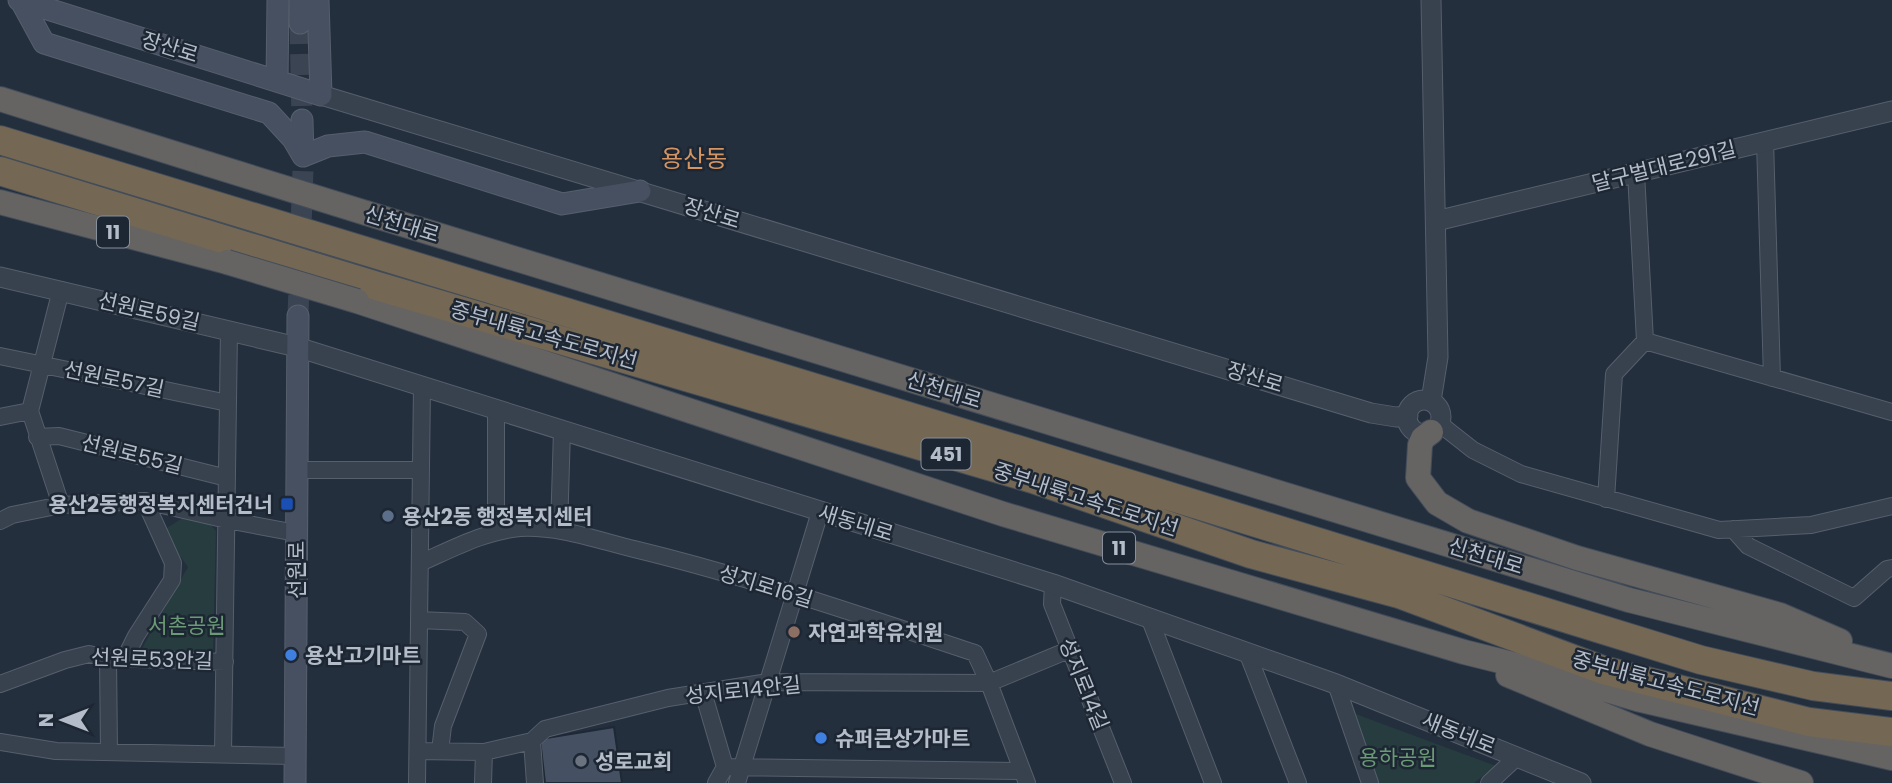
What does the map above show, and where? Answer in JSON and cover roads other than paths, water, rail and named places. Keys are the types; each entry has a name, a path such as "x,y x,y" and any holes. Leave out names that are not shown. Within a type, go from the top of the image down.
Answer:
{"highway":[{"name":"신천대로","path":"0,99 366,214 1629,600 1892,664"},
{"name":"중부내륙고속도로지선","path":"0,140 1701,660 1813,686 1892,696"},
{"name":"중부내륙고속도로지선","path":"0,171 364,282 1033,479 1251,554 1399,594 1603,670 1809,722 1892,732"},
{"name":"11","path":"0,202 227,261 357,301 1003,514 1464,652 1637,699 1892,758"},
{"path":"1436,428 1420,445 1418,478 1437,503 1468,521 1577,558 1780,615 1892,664"},
{"path":"1464,652 1509,676 1650,734 1801,783"}],"main road":[{"path":"20,0 44,43 269,113 293,139 303,163"},
{"name":"장산로","path":"20,0 321,95"},
{"path":"277,81 278,0"},
{"path":"300,0 300,23"},
{"path":"318,0 321,95"},
{"path":"302,120 303,163"},
{"path":"303,163 328,146 365,142 562,204 640,191"},
{"name":"선원로","path":"295,783 298,316"}],"street":[{"path":"1431,0 1438,357 1431,401"},
{"name":"장산로","path":"321,95 1371,413 1408,416"},
{"name":"달구벌대로291길","path":"1436,221 1892,111"},
{"path":"1765,141 1772,378"},
{"path":"1606,499 1614,374 1645,341 1636,173"},
{"name":"선원로59길","path":"0,277 298,346"},
{"path":"61,290 30,411 61,505"},
{"path":"223,754 229,330"},
{"path":"1645,341 1892,412"},
{"name":"새동네로","path":"298,346 1053,584 1336,684 1581,783"},
{"name":"선원로57길","path":"0,356 228,403"},
{"path":"418,783 422,386"},
{"path":"1436,428 1441,413 1435,404 1426,400 1415,402 1408,416 1411,426 1420,433 1436,428 1521,474 1718,530 1811,524 1892,506"},
{"path":"496,410 496,531"},
{"path":"0,417 30,411"},
{"path":"559,530 562,430"},
{"name":"선원로55길","path":"37,437 59,436 227,478"},
{"path":"297,470 421,470"},
{"name":"선원로55길","path":"125,659 136,636 172,580 173,563 145,501"},
{"name":"선원로55길","path":"0,521 12,515 61,505 145,501 296,533"},
{"path":"734,773 768,682 820,512"},
{"name":"성지로16길","path":"420,563 496,531 523,528 559,530 677,559 795,594 975,653 1024,777"},
{"path":"1733,529 1748,546 1854,598 1887,569 1892,568"},
{"name":"성지로14길","path":"1053,584 1052,604 1124,783"},
{"path":"1149,617 1213,783"},
{"path":"419,620 465,622 478,634 443,726 440,751"},
{"name":"성지로14안길","path":"418,751 484,752 532,741 545,729 668,698 768,682 989,683 1070,649"},
{"path":"1247,652 1298,783"},
{"name":"선원로53안길","path":"0,684 89,654 108,658 225,663"},
{"path":"108,658 109,752"},
{"path":"1336,684 1370,783"},
{"path":"703,692 734,773"},
{"path":"532,741 535,783"},
{"path":"0,743 56,751 295,756"},
{"path":"484,752 484,783"},
{"path":"1489,783 1517,757"},
{"path":"716,783 734,773 1024,777"}],"tunnel":[{"path":"300,23 302,120"},
{"path":"298,316 303,169"}],"place":[{"name":"용산2동행정복지센터건너","path":"287,504"},
{"name":"용산2동 행정복지센터","path":"388,516"},
{"name":"자연과학유치원","path":"794,632"},
{"name":"용산고기마트","path":"291,655"},
{"name":"슈퍼큰상가마트","path":"821,738"},
{"name":"성로교회","path":"581,761"}],"district":[{"name":"용산동","path":"694,158"}],"park label":[{"name":"서촌공원","path":"187,625"},
{"name":"용하공원","path":"1398,757"}]}
